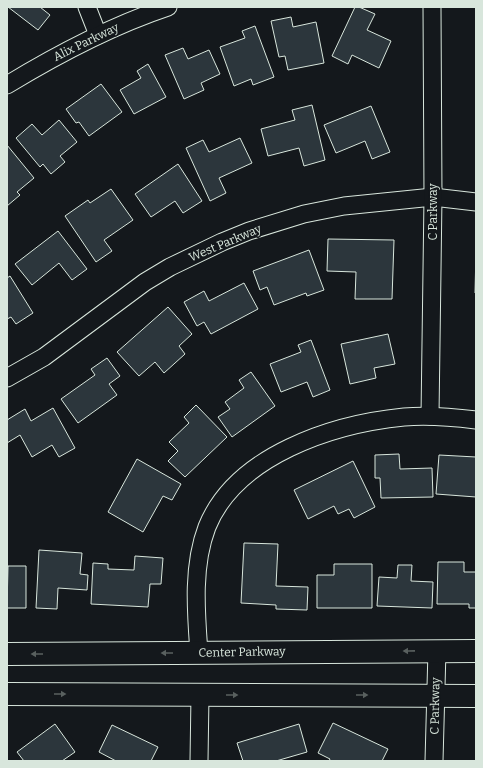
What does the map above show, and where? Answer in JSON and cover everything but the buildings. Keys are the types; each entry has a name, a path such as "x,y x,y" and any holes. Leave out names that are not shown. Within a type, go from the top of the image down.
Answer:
{"street":[{"path":"87,7 98,35"},
{"name":"Alix Parkway","path":"7,85 44,62 98,35 168,7"},
{"name":"C Parkway","path":"430,416 433,197 432,7"},
{"name":"West Parkway","path":"7,378 44,357 145,282 170,267 249,231 304,214 344,206 433,197 476,202"},
{"path":"199,653 197,572 201,547 207,527 217,508 230,491 245,476 263,463 316,437 359,424 404,417 430,416 476,420"},
{"name":"C Parkway","path":"434,761 437,650"},
{"name":"Center Parkway","path":"7,654 437,650 476,651"},
{"path":"7,694 476,696"},
{"path":"199,761 200,695"}]}
